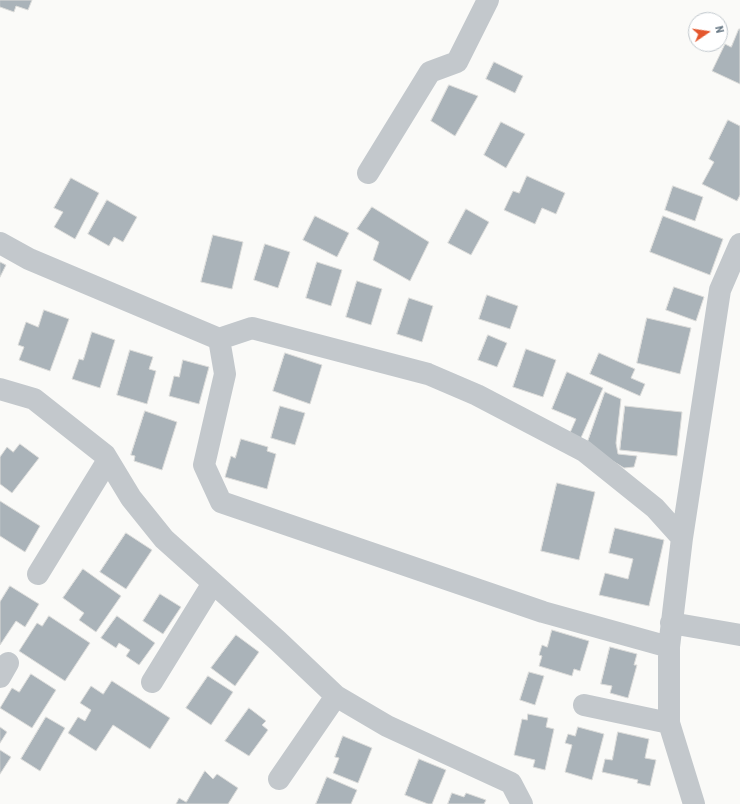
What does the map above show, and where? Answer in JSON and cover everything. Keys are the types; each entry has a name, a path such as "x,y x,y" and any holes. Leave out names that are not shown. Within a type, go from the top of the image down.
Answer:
{"street":[{"path":"368,173 430,72 457,62 488,0"},
{"path":"0,243 28,259 219,339 252,328 428,374 477,395 584,451 655,508 682,538"},
{"path":"694,804 669,723 669,647 682,538 720,290 740,244"},
{"path":"219,339 225,374 204,465 221,502 543,612 669,647"},
{"path":"0,389 34,399 105,455 132,498 164,539 278,641 336,696 387,726 511,783 522,804"},
{"path":"38,574 108,460"},
{"path":"152,682 214,583"},
{"path":"671,623 740,635"},
{"path":"279,779 336,696"},
{"path":"584,705 669,723"}],"building":[{"path":"0,0 32,0 28,10 16,6 14,12 0,7"},
{"path":"740,29 740,84 712,71 721,52 728,52 728,46 731,47"},
{"path":"494,62 523,76 515,93 486,79"},
{"path":"449,85 478,96 455,136 431,121"},
{"path":"728,120 740,126 740,195 737,201 702,184 714,162 709,159"},
{"path":"501,122 525,134 506,168 484,155"},
{"path":"527,176 565,193 556,214 542,208 535,224 504,210 513,191 519,193"},
{"path":"71,178 99,193 75,239 54,227 63,212 54,208"},
{"path":"673,186 703,197 695,221 665,210"},
{"path":"107,200 137,217 123,242 114,237 109,246 88,234"},
{"path":"372,207 429,242 410,281 373,260 379,242 357,229"},
{"path":"466,209 489,222 471,255 448,243"},
{"path":"315,216 349,233 337,257 303,240"},
{"path":"663,216 723,239 710,275 650,252"},
{"path":"213,235 243,242 232,289 201,282"},
{"path":"265,244 290,252 278,288 254,280"},
{"path":"0,262 6,265 0,277"},
{"path":"317,262 342,270 331,306 306,298"},
{"path":"357,281 382,289 371,325 346,317"},
{"path":"674,287 704,297 696,321 666,310"},
{"path":"487,295 518,306 510,329 479,319"},
{"path":"409,298 433,306 422,342 397,334"},
{"path":"44,310 69,319 50,371 19,360 24,347 18,345 26,322 38,327"},
{"path":"647,318 691,328 680,374 637,363"},
{"path":"92,332 115,340 100,388 72,379 79,359 83,360"},
{"path":"488,335 507,343 497,367 478,360"},
{"path":"526,349 556,360 543,397 513,387"},
{"path":"130,350 153,357 149,369 156,371 147,404 117,395"},
{"path":"285,353 322,365 310,404 273,391"},
{"path":"599,353 635,369 631,378 645,384 640,396 590,374"},
{"path":"183,360 209,367 199,404 169,396 174,376 179,377"},
{"path":"567,372 603,388 580,440 569,435 576,419 552,409"},
{"path":"605,392 621,399 616,443 618,454 637,456 634,467 624,468 598,452 588,441"},
{"path":"280,406 305,413 295,445 271,438"},
{"path":"625,406 682,412 677,456 620,450"},
{"path":"145,411 177,422 162,470 134,461 135,456 131,455"},
{"path":"241,439 268,447 267,451 276,454 267,489 225,477 231,456 235,458"},
{"path":"20,444 39,458 12,493 0,484 0,457 7,447 13,452"},
{"path":"557,483 595,492 579,560 541,551"},
{"path":"0,501 40,526 25,552 0,536"},
{"path":"615,528 664,540 649,606 599,595 605,573 628,579 633,559 609,553"},
{"path":"126,533 152,550 126,589 100,572"},
{"path":"83,569 121,596 96,632 79,620 84,613 63,598"},
{"path":"10,586 39,604 25,627 16,621 0,645 0,602"},
{"path":"160,594 181,607 163,634 143,621"},
{"path":"49,616 90,643 65,681 19,651 37,623 42,626"},
{"path":"117,616 155,643 139,665 126,656 130,650 119,643 116,648 101,638"},
{"path":"552,630 589,641 580,671 574,669 572,676 539,666 542,656 539,655 542,645 547,647"},
{"path":"236,635 259,652 235,686 211,668"},
{"path":"610,647 637,654 634,665 637,665 628,698 610,693 612,686 601,684"},
{"path":"529,672 544,676 535,705 520,700"},
{"path":"31,674 56,690 32,728 0,708 12,688 19,692"},
{"path":"208,676 233,692 211,725 186,708"},
{"path":"112,681 170,718 150,749 113,725 96,751 68,733 78,717 85,721 91,710 80,703 91,686 103,694"},
{"path":"249,708 266,721 262,725 268,730 249,756 225,741"},
{"path":"528,714 548,718 546,727 554,729 545,770 533,767 535,760 514,755 522,719 527,720"},
{"path":"46,717 65,728 40,771 21,759"},
{"path":"0,727 7,732 0,743"},
{"path":"578,727 604,734 592,780 565,772 572,745 565,743 568,734 575,736"},
{"path":"618,732 649,739 645,758 656,760 650,786 637,783 638,780 602,772 605,759 612,760"},
{"path":"343,736 372,748 358,783 333,773 339,758 335,757"},
{"path":"0,750 11,757 0,774"},
{"path":"419,759 446,770 432,804 428,804 405,795"},
{"path":"205,771 213,779 217,774 238,788 228,804 176,804 179,798 186,802"},
{"path":"327,777 357,790 351,804 316,804"},
{"path":"452,793 464,797 466,793 486,800 484,804 448,804"}]}
